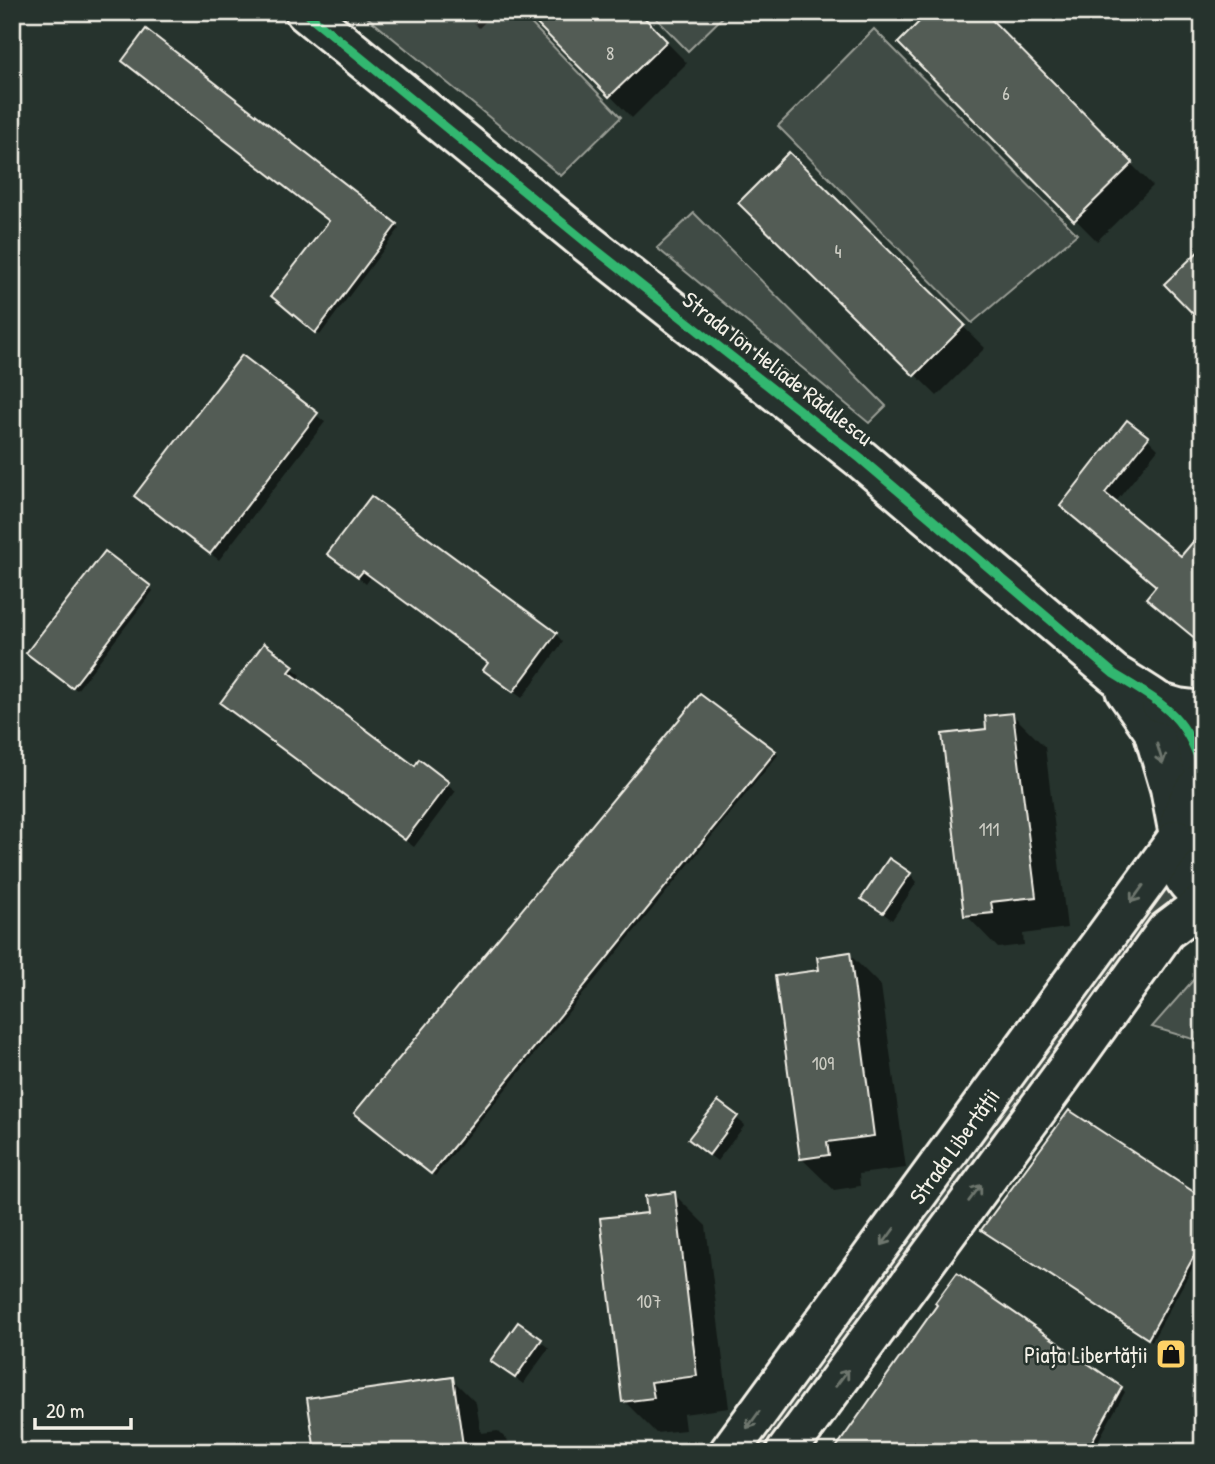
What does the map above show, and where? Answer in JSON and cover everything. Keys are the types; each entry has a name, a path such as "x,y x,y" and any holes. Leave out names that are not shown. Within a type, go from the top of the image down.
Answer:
{"main road":[{"name":"Strada Ion Heliade Rădulescu","path":"305,12 586,242 862,459 1114,674 1161,702 1182,724 1195,745 1203,772"},
{"name":"Strada Ion Heliade Rădulescu","path":"1114,674 1153,730 1170,788 1178,835 1179,861 1184,878 1192,890 1203,894"},
{"path":"1161,702 1178,708 1203,711"},
{"path":"1178,835 1185,806 1194,789 1203,782"},
{"name":"Strada Libertății","path":"729,1452 1178,835"},
{"name":"Strada Libertății","path":"786,1452 1166,931 1203,904"},
{"path":"1106,1014 1175,950 1203,935"}],"shaded area":[{"path":"361,12 520,12 621,117 561,176"},
{"path":"650,12 728,12 688,51"},
{"path":"874,29 1077,234 972,323 778,126"},
{"path":"694,213 886,406 869,423 657,248"},
{"path":"1177,839 1192,890 786,1452 729,1452"},
{"path":"1203,969 1203,1042 1152,1027"}],"building":[{"path":"525,12 639,12 667,41 609,97"},
{"path":"929,12 984,12 1133,163 1074,221 898,43"},
{"path":"146,29 397,224 315,333 271,296 329,221 122,61"},
{"path":"789,152 965,325 914,376 738,203"},
{"path":"1203,247 1203,324 1164,284"},
{"path":"242,355 318,413 210,554 134,496"},
{"path":"1127,420 1149,437 1105,493 1181,556 1203,530 1203,645 1146,598 1156,586 1060,506"},
{"path":"371,496 557,633 513,692 483,670 488,663 363,571 358,577 327,554"},
{"path":"105,551 151,586 72,688 26,653"},
{"path":"264,643 294,666 289,672 415,766 419,759 449,782 405,840 220,703"},
{"path":"700,694 776,751 431,1174 354,1113"},
{"path":"1013,713 1036,897 991,902 993,913 964,916 942,734 986,729 985,716"},
{"path":"889,858 911,873 883,913 861,899"},
{"path":"850,952 874,1136 827,1142 829,1155 800,1159 775,976 819,970 817,957"},
{"path":"718,1101 738,1116 709,1155 688,1139"},
{"path":"1069,1110 1203,1198 1203,1240 1148,1339 981,1230"},
{"path":"675,1192 697,1376 651,1382 654,1398 622,1402 600,1218 647,1213 645,1196"},
{"path":"957,1273 1122,1387 1086,1452 833,1452"},
{"path":"518,1322 542,1339 515,1378 490,1361"},
{"path":"453,1377 464,1452 315,1452 307,1398"}],"cycle path":[{"path":"305,12 586,242 861,459 1114,674 1170,712 1189,736 1203,772"}],"place":[{"name":"Piața Libertății","path":"1171,1354"}]}
